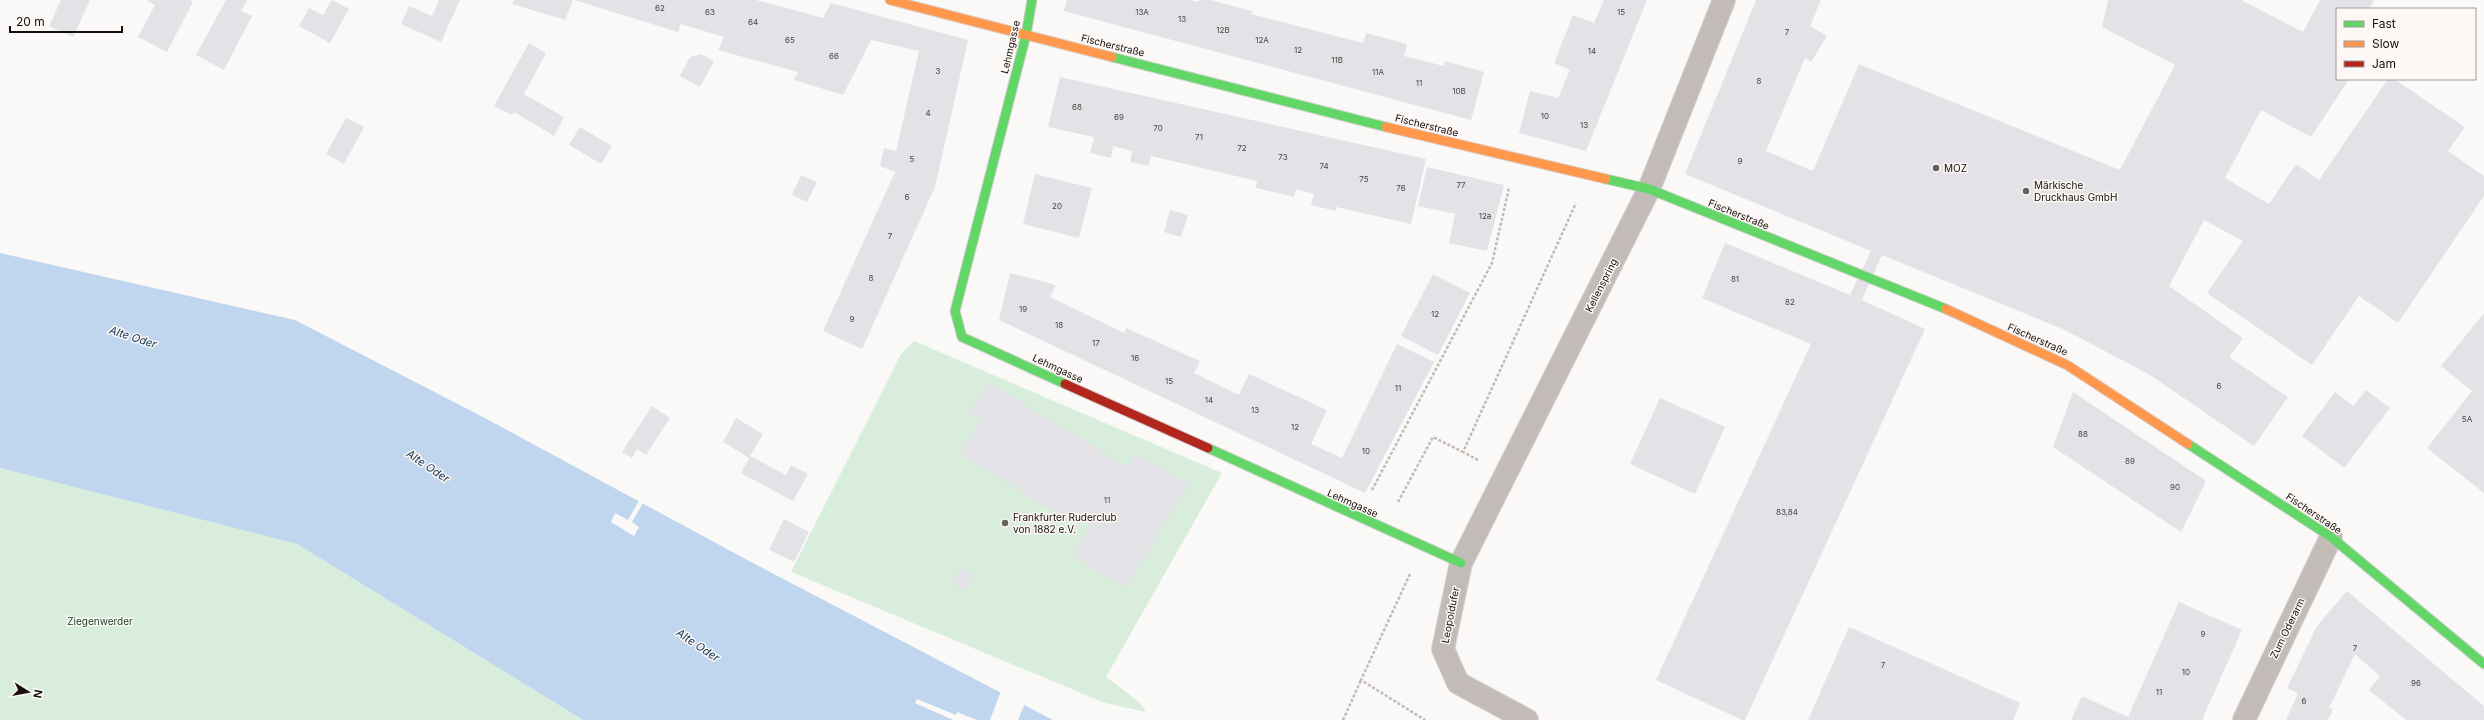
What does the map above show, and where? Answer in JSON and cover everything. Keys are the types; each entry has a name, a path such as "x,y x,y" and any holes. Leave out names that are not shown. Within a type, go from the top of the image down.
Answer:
{"street":[{"name":"Fischerstraße","path":"890,0 1515,158 1649,189 1950,311 2067,364 2331,537 2484,664"},
{"name":"Lehmgasse","path":"1032,0 1026,35 955,311 962,337 1461,563"},
{"name":"Kellenspring","path":"1461,563 1649,189 1724,0"},
{"name":"Zum Oderarm","path":"2244,720 2331,537"},
{"name":"Leopoldufer","path":"1461,563 1443,649 1458,683 1527,720"}],"path":[{"path":"1358,517 1492,264 1515,158"},
{"path":"1462,452 1589,175"},
{"path":"1384,529 1433,436 1506,474"},
{"path":"1343,720 1423,547"},
{"path":"1361,680 1425,720"}],"green space":[{"name":"Frankfurter Ruderclub von 1882 e.V.","path":"914,341 1222,473 1106,677 1138,701 1146,712 1105,703 791,572 901,354"},
{"name":"Ziegenwerder","path":"0,468 297,544 583,720 0,720"}],"water":[{"name":"Alte Oder","path":"0,253 295,320 483,417 751,562 1053,720 583,720 297,544 0,468"}],"pier":[{"path":"640,499 644,501 632,522 639,527 634,536 611,522 615,513 628,520"},
{"path":"1001,691 1025,703 1018,720 990,720"},
{"path":"917,699 956,715 957,712 977,720 953,720 915,703"}],"building":[{"path":"61,0 90,0 73,37 49,26"},
{"path":"146,0 190,0 193,2 167,52 138,37 155,5"},
{"path":"226,0 247,0 241,11 252,16 224,70 196,55"},
{"path":"332,0 349,9 330,43 299,26 309,8 323,15"},
{"path":"439,0 460,0 441,42 401,24 409,6 432,16"},
{"path":"514,0 573,0 565,20 512,4"},
{"path":"574,0 756,0 823,18 831,3 968,40 935,187 862,349 823,331 895,172 880,166 884,148 896,151 919,51 871,40 843,95 794,80 798,72 718,50 724,37 681,24 678,32"},
{"path":"1067,0 1189,0 1198,2 1199,0 1210,0 1252,11 1251,14 1363,43 1366,33 1407,44 1404,56 1444,66 1445,61 1484,72 1471,120 1064,11"},
{"path":"1604,0 1647,0 1586,151 1519,133 1530,91 1558,98 1570,70 1554,63 1573,15 1594,23"},
{"path":"1756,0 1821,0 1810,26 1827,36 1811,62 1805,58 1766,151 1813,171 1859,64 2120,170 2175,65 2102,27 2108,0 2241,0 2303,32 2320,0 2374,0 2370,8 2336,8 2336,80 2348,80 2311,137 2261,110 2225,178 2269,204 2296,164 2319,180 2387,80 2395,80 2465,127 2448,151 2484,176 2484,196 2398,323 2359,296 2312,365 2207,293 2243,241 2204,220 2169,286 2243,338 2229,357 2288,397 2254,446 2150,375 2065,330 1882,255 1862,300 1925,329 1745,720 1742,720 1656,680 1811,344 1702,298 1725,243 1850,295 1871,251 1685,174"},
{"path":"529,43 546,53 524,94 564,117 554,136 514,112 512,115 494,106"},
{"path":"701,54 714,61 700,87 680,76 690,57"},
{"path":"1060,77 1426,159 1411,224 1336,207 1336,211 1311,205 1314,194 1296,189 1294,197 1256,188 1257,181 1151,156 1149,166 1130,162 1132,151 1113,146 1111,158 1090,153 1094,137 1048,127"},
{"path":"346,118 364,127 344,164 326,154"},
{"path":"580,127 612,146 601,164 569,145"},
{"path":"1427,167 1504,185 1487,251 1449,243 1455,214 1418,206"},
{"path":"1035,174 1092,188 1079,238 1023,224"},
{"path":"801,175 817,182 807,202 792,195"},
{"path":"1170,210 1188,215 1181,237 1164,232"},
{"path":"1010,273 1056,285 1050,297 1124,333 1126,328 1200,361 1194,373 1239,395 1249,374 1327,410 1311,444 1342,458 1397,344 1434,362 1365,493 999,320"},
{"path":"1433,274 1470,293 1438,355 1401,336"},
{"path":"2484,313 2484,493 2427,448 2472,391 2441,366"},
{"path":"988,382 1127,467 1136,453 1189,485 1125,588 1073,556 1090,526 1071,514 1068,520 960,454 981,421 968,413"},
{"path":"2366,390 2390,408 2344,468 2302,436 2335,392 2353,406"},
{"path":"2073,392 2206,481 2181,532 2053,447"},
{"path":"1660,398 1725,427 1695,494 1630,464"},
{"path":"652,406 670,418 646,455 637,449 632,458 622,452"},
{"path":"736,418 763,434 750,456 786,475 791,465 808,474 793,501 741,473 749,458 723,442"},
{"path":"784,519 809,532 794,562 769,550"},
{"path":"961,568 974,575 965,590 953,584"},
{"path":"2347,591 2484,706 2484,720 2406,720 2369,690 2380,676 2355,654 2329,708 2333,709 2328,720 2286,720 2298,693 2287,688 2317,626"},
{"path":"2179,602 2242,630 2202,720 2071,720 2082,696 2128,717"},
{"path":"1849,627 2020,703 2013,720 1808,720"}],"traffic: fast":[{"path":"1032,0 1026,35 955,311 962,337 1065,384"},
{"path":"1112,57 1386,127"},
{"path":"1606,179 1649,189 1946,309"},
{"path":"2188,444 2331,537 2484,664"},
{"path":"1208,448 1461,563"}],"traffic: slow":[{"path":"890,0 1112,57"},
{"path":"1386,127 1606,179"},
{"path":"1946,309 2067,365 2188,444"}],"traffic: jam":[{"path":"1065,384 1208,448"}],"place":[{"name":"MOZ","path":"1936,168"},
{"name":"Märkische Druckhaus GmbH","path":"2026,191"},
{"name":"Frankfurter Ruderclub von 1882 e.V.","path":"1005,523"}]}
